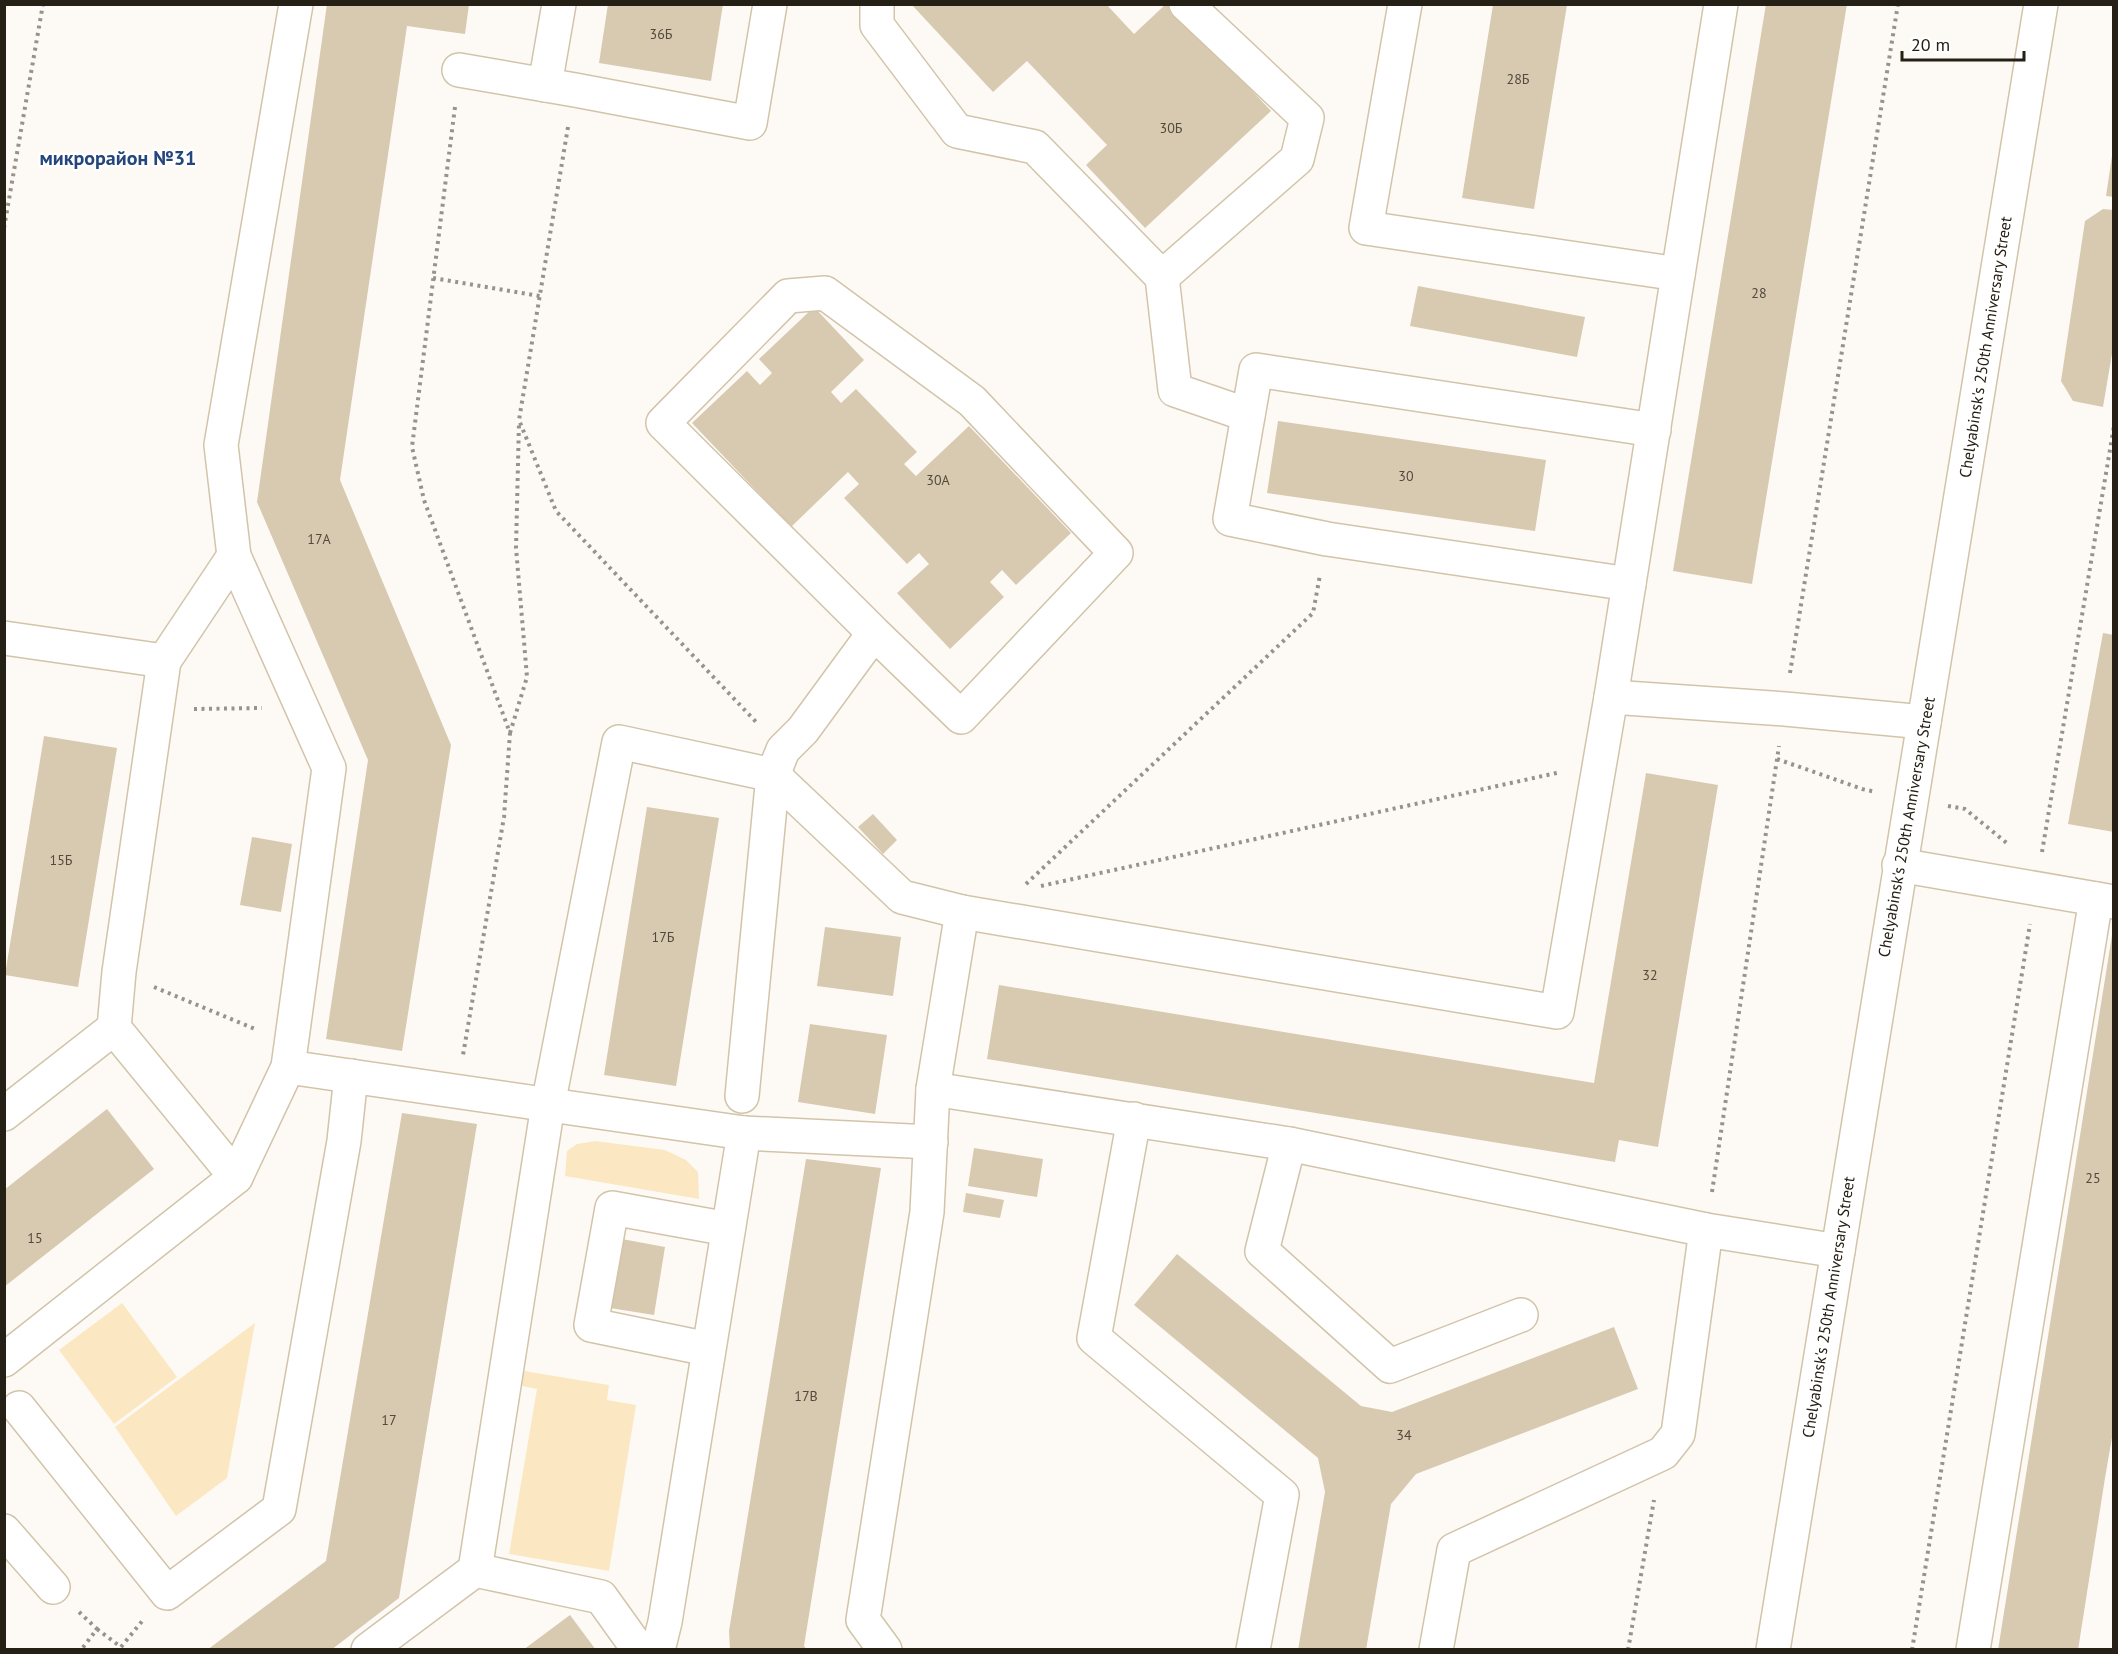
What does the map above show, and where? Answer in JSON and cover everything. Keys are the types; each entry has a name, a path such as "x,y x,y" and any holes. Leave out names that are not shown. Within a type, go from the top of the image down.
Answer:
{"street":[{"path":"4,1360 236,1178 290,1056 329,768 234,556 221,445 296,4"},
{"path":"559,4 560,88"},
{"path":"459,70 750,123 770,4"},
{"path":"877,4 877,25 957,131 1035,147 1162,277 1175,390 1248,415"},
{"path":"1162,277 1297,159 1307,117 1186,4"},
{"path":"1405,4 1366,228 1678,274"},
{"path":"368,1650 475,1570 548,1105 620,742 778,763 902,897 962,912 1557,1012 1611,697 1721,4"},
{"name":"Chelyabinsk's 250th Anniversary Street","path":"1773,1650 2041,4"},
{"path":"825,293 972,401 1116,553 961,717 874,633 663,423 788,296 825,293"},
{"path":"1629,584 1327,539 1230,519 1256,370 1654,430"},
{"path":"234,556 164,661 119,972 114,1028 236,1178"},
{"path":"742,1096 778,763 874,633"},
{"path":"4,638 164,661"},
{"path":"1611,697 1785,709 1924,722"},
{"path":"1899,865 2105,901 1973,1650"},
{"path":"885,1650 863,1620 927,1212 933,1089 962,912"},
{"path":"4,1114 114,1028"},
{"path":"290,1056 351,1076 744,1133 931,1142"},
{"path":"19,1408 167,1593 279,1509 345,1141 351,1076"},
{"path":"933,1089 1289,1144 1706,1230 1838,1251"},
{"path":"1134,1119 1094,1338 1282,1495 1253,1650"},
{"path":"658,1650 744,1133"},
{"path":"1289,1144 1262,1251 1390,1366 1521,1315"},
{"path":"708,1349 591,1325 593,1313 612,1208 728,1229"},
{"path":"1436,1650 1454,1550 1663,1453 1678,1434 1706,1230"},
{"path":"4,1531 53,1587"},
{"path":"475,1570 600,1596 639,1650"}],"path":[{"path":"4,228 43,4"},
{"path":"1706,1230 1785,709 1898,4"},
{"path":"459,70 412,447 424,500 510,733"},
{"path":"457,1091 504,817 510,733 527,677 516,548 519,420 540,296 560,88"},
{"path":"433,278 540,296"},
{"path":"519,420 556,511 778,763"},
{"path":"1912,1650 2114,426"},
{"path":"1327,539 1313,613 1020,890 1600,764"},
{"path":"157,710 302,707"},
{"path":"119,972 290,1056"},
{"path":"1628,1650 1663,1453"},
{"path":"53,1587 97,1629 121,1647 167,1593"},
{"path":"81,1650 97,1629"}],"shaded area":[{"path":"595,1141 665,1150 686,1160 698,1172 699,1199 565,1176 567,1151 577,1144"},
{"path":"122,1303 177,1377 114,1424 59,1350"},
{"path":"255,1323 227,1478 176,1516 115,1427"},
{"path":"524,1371 609,1385 607,1400 636,1405 609,1571 509,1554 537,1389 522,1386"}],"building":[{"path":"327,4 469,4 465,34 407,26 340,480 451,745 402,1051 326,1039 368,760 257,502"},
{"path":"608,4 723,4 711,81 599,63"},
{"path":"911,4 1106,4 1134,34 1166,4 1171,4 1271,111 1145,228 1086,165 1107,145 1027,61 993,92"},
{"path":"1766,4 1847,4 1752,584 1673,571"},
{"path":"1493,5 1567,5 1534,209 1462,198"},
{"path":"2112,156 2114,157 2114,197 2106,196"},
{"path":"2103,209 2114,210 2114,342 2103,407 2073,401 2061,381 2085,221"},
{"path":"1418,286 1585,317 1577,357 1410,326"},
{"path":"814,307 864,360 831,392 841,403 856,389 917,452 904,464 916,476 969,426 1071,533 1016,585 1002,570 990,582 1004,597 950,649 897,593 929,564 919,553 907,564 844,498 859,484 848,472 791,527 692,423 747,371 760,385 772,373 759,359"},
{"path":"1278,421 1546,460 1535,531 1267,493"},
{"path":"2103,633 2114,635 2114,832 2068,824"},
{"path":"44,736 117,748 78,987 5,975"},
{"path":"1646,773 1718,785 1658,1147 1619,1140 1615,1162 987,1059 999,985 1594,1083"},
{"path":"647,807 719,818 676,1086 604,1075"},
{"path":"873,814 897,840 883,854 858,827"},
{"path":"252,837 292,844 281,912 240,905"},
{"path":"825,927 901,937 893,996 817,986"},
{"path":"2112,935 2114,1426 2078,1650 1998,1650"},
{"path":"810,1024 887,1035 875,1114 798,1102"},
{"path":"107,1109 154,1169 4,1287 4,1190"},
{"path":"402,1113 477,1124 399,1598 331,1650 207,1650 326,1561"},
{"path":"974,1148 1043,1159 1037,1197 968,1186"},
{"path":"806,1159 881,1168 804,1646 807,1650 730,1650 729,1631"},
{"path":"966,1193 1004,1200 1000,1218 963,1212"},
{"path":"622,1239 665,1247 654,1315 610,1308"},
{"path":"1177,1254 1361,1406 1392,1412 1614,1327 1638,1389 1416,1474 1391,1504 1366,1650 1298,1650 1325,1492 1318,1458 1134,1305"},
{"path":"570,1615 596,1650 523,1650"}],"district":[{"name":"микрорайон №31","path":"118,158"}]}
